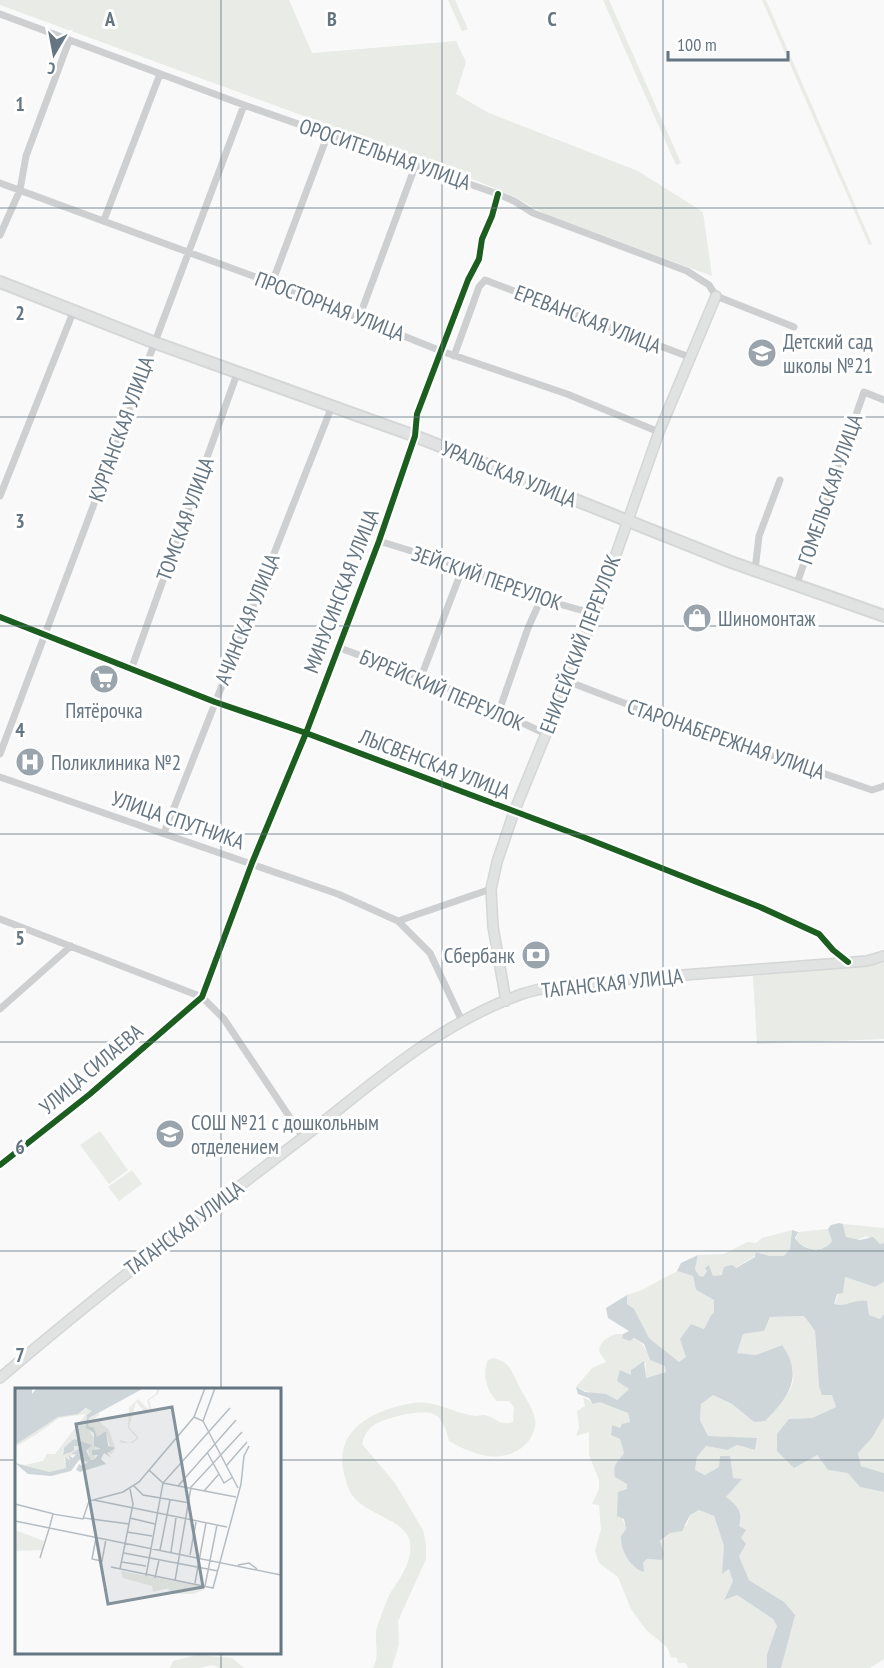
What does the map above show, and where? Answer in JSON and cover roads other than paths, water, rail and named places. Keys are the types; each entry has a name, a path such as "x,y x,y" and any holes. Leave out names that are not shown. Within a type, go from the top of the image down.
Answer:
{"main road":[{"name":"УРАЛЬСКАЯ УЛИЦА","path":"0,282 153,342 415,436 796,586 883,613"},
{"name":"ЕНИСЕЙСКИЙ ПЕРЕУЛОК","path":"506,1001 493,927 491,890 514,812 595,614 659,432 692,358 716,296"},
{"name":"ТАГАНСКАЯ УЛИЦА","path":"0,1378 132,1268 413,1050 462,1021 524,993 566,984 867,961 884,956"}],"street":[{"name":"ОРОСИТЕЛЬНАЯ УЛИЦА","path":"0,14 244,105 498,194 548,220 687,271 709,285 716,296 794,327"},
{"path":"0,236 20,190 26,156 69,41"},
{"path":"104,220 160,74"},
{"name":"КУРГАНСКАЯ УЛИЦА","path":"0,754 244,105"},
{"path":"272,283 328,135"},
{"path":"359,318 416,164"},
{"name":"ПРОСТОРНАЯ УЛИЦА","path":"0,183 272,283 454,356 567,394 659,432"},
{"name":"МИНУСИНСКАЯ УЛИЦА","path":"202,997 252,863 306,733 379,541 415,436 417,414 468,280 479,260 482,239 498,194"},
{"name":"ЕРЕВАНСКАЯ УЛИЦА","path":"454,356 479,287 485,280 692,358"},
{"path":"0,496 74,310"},
{"name":"ТОМСКАЯ УЛИЦА","path":"132,667 238,371"},
{"name":"ГОМЕЛЬСКАЯ УЛИЦА","path":"796,586 864,392 884,400"},
{"name":"АЧИНСКАЯ УЛИЦА","path":"164,833 332,406"},
{"path":"755,570 759,536 780,480"},
{"name":"ЗЕЙСКИЙ ПЕРЕУЛОК","path":"379,541 462,567 541,599 595,614"},
{"path":"421,677 462,567"},
{"path":"499,711 528,628 541,599"},
{"name":"ЛЫСВЕНСКАЯ УЛИЦА","path":"0,617 132,667 215,702 306,733 514,812 807,927 819,934 848,962"},
{"name":"БУРЕЙСКИЙ ПЕРЕУЛОК","path":"338,647 421,677 546,734"},
{"name":"СТАРОНАБЕРЕЖНАЯ УЛИЦА","path":"567,681 668,720 872,790 884,786"},
{"name":"УЛИЦА СПУТНИКА","path":"0,777 338,894 398,921 430,953 462,1021"},
{"path":"398,921 491,890"},
{"path":"0,919 202,997 224,1018 303,1137"},
{"path":"0,1008 70,946"},
{"name":"УЛИЦА СИЛАЕВА","path":"0,1165 90,1094 202,997"}],"place":[{"name":"Детский сад школы №21","path":"762,353"},
{"name":"Шиномонтаж","path":"697,618"},
{"name":"Пятёрочка","path":"104,679"},
{"name":"Поликлиника №2","path":"30,762"},
{"name":"Сбербанк","path":"536,955"},
{"name":"СОШ №21 с дошкольным отделением","path":"170,1134"}]}
